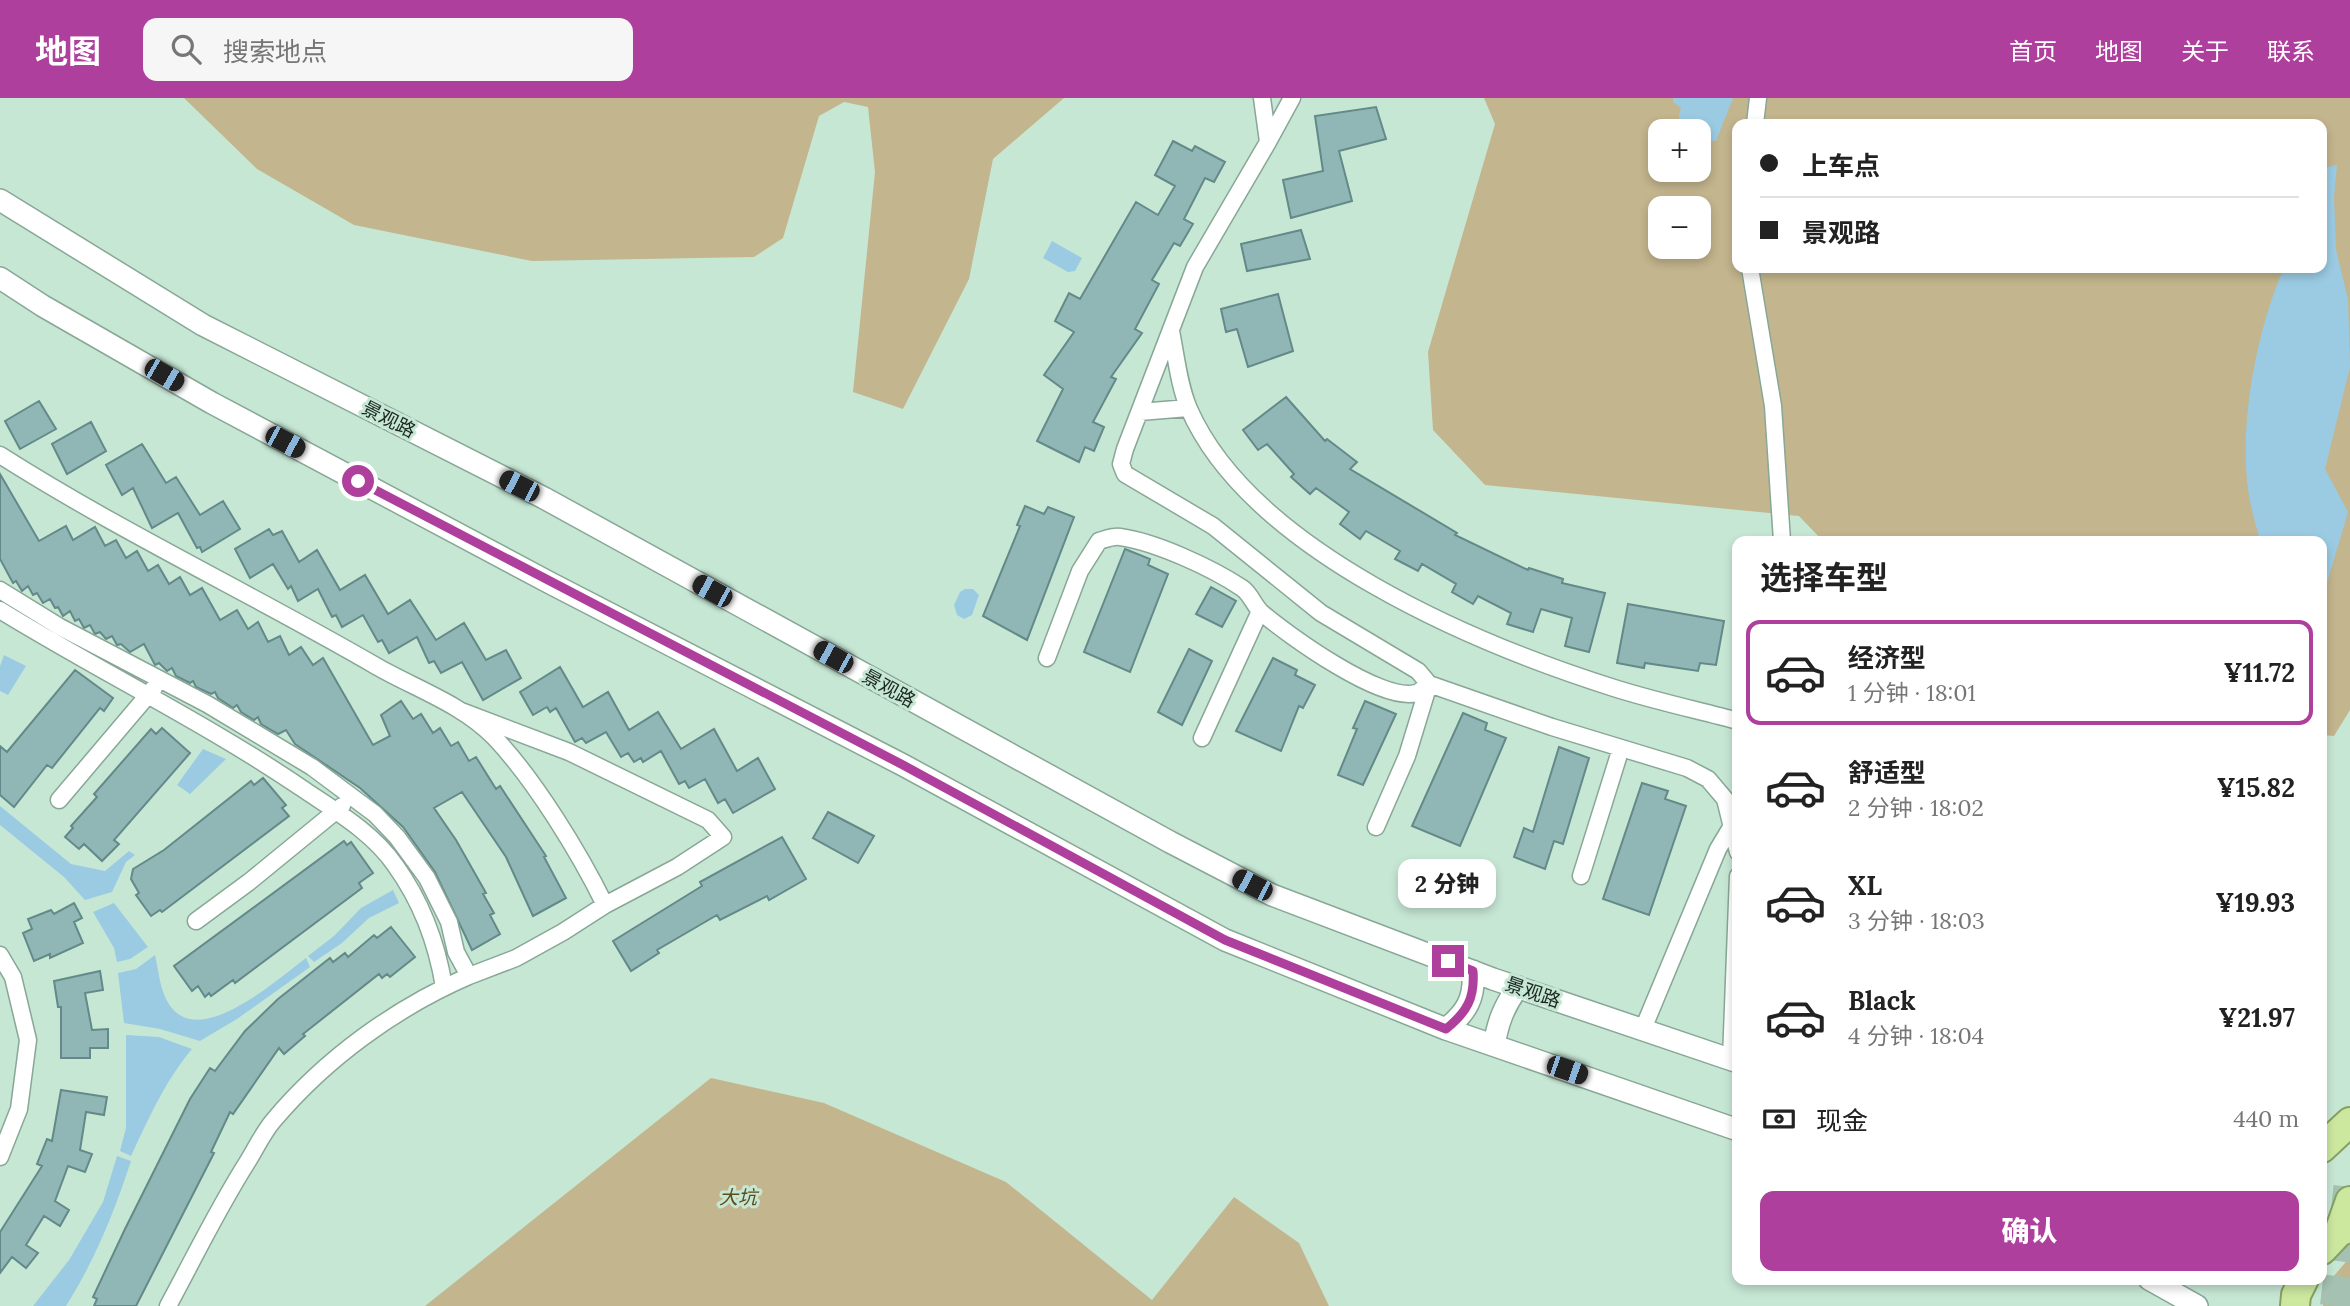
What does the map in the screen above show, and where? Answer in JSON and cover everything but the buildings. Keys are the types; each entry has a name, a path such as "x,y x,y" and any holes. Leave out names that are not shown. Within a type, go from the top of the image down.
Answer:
{"highway":[{"path":"2327,1143 2350,1122"},
{"path":"2333,1235 2350,1201"},
{"path":"2295,1306 2301,1285"}],"street":[{"path":"1262,98 1268,142"},
{"path":"1292,98 1195,267 1121,464 1125,474 1213,526 1321,613 1418,671 1429,684 1687,768 1708,779 1725,799 1732,817"},
{"path":"1756,119 1758,98"},
{"name":"景观路","path":"0,200 203,325 544,498 1170,842 1272,895 1473,971 1732,1059"},
{"path":"1751,273 1773,406 1782,536"},
{"path":"0,278 43,306 212,403 552,584 903,765 1225,940 1446,1029 1732,1128"},
{"path":"1171,331 1188,408 1209,446 1247,495 1319,553 1453,628 1614,688 1732,719"},
{"path":"1140,412 1188,408"},
{"path":"0,455 205,572 461,711 569,752 708,820 723,837 677,867 605,905 516,958 444,987 410,1005 376,1027 302,1089 272,1123 219,1208 168,1306"},
{"path":"1047,658 1080,571 1099,541 1118,536 1154,547 1204,568 1245,590 1260,611 1328,662 1380,687 1415,693 1429,684"},
{"path":"0,590 60,627 206,704 312,767 375,814 397,837 427,878 449,922 456,951 469,976"},
{"path":"0,610 263,762 366,833 395,864 425,917 439,958 444,987"},
{"path":"1202,738 1260,611"},
{"path":"59,800 150,696 159,680"},
{"path":"1376,827 1407,756 1429,684"},
{"path":"461,711 493,736 519,768 585,866 605,905"},
{"path":"1580,876 1621,748"},
{"path":"196,921 249,883 351,797"},
{"path":"1643,1029 1718,849 1732,829"},
{"path":"0,955 13,976 28,1041 19,1109 0,1157"},
{"path":"1446,1029 1462,1016 1470,1003 1474,990 1473,971"},
{"path":"1494,1045 1501,1013 1518,987"},
{"path":"2160,1285 2197,1306"}],"green space":[{"path":"184,98 1064,98 993,159 969,279 903,409 853,392 875,172 868,107 844,102 819,116 783,238 754,257 532,261 354,225 257,169"},
{"path":"1484,98 2350,98 2350,710 2334,736 2327,735 2327,536 1818,536 1799,516 1485,485 1433,430 1428,352 1495,124"},
{"name":"大坑","path":"711,1078 824,1103 1006,1182 1152,1300 1234,1197 1299,1243 1329,1306 425,1306"},
{"path":"2350,1257 2350,1306 2323,1306 2333,1277"}],"water":[{"path":"1673,98 1733,98 1716,141 1711,141 1711,119 1680,119 1681,108 1673,102"},
{"path":"2337,165 2334,197 2336,250 2348,299 2350,367 2325,469 2348,512 2327,583 2327,536 2259,536 2248,488 2246,435 2258,347 2282,273 2327,273 2327,167"},
{"path":"1052,241 1082,258 1075,271 1068,272 1043,258"},
{"path":"973,589 979,595 972,615 964,619 957,615 954,605 960,592"},
{"path":"4,655 26,666 8,695 0,691 0,666"},
{"path":"203,749 226,759 190,794 177,785"},
{"path":"0,806 71,864 105,871 129,851 135,855 126,862 112,892 85,900 64,877 0,825"},
{"path":"393,890 399,903 369,918 342,943 314,962 308,956 334,936 361,908"},
{"path":"114,903 148,947 130,959 117,962 114,948 93,912"},
{"path":"155,955 162,989 171,1007 185,1017 201,1019 220,1015 240,1005 306,958 310,967 237,1019 200,1041 160,1029 124,1023 118,973 136,969"},
{"path":"126,1035 159,1037 192,1049 166,1087 131,1156 120,1151 126,1128"},
{"path":"117,1156 131,1161 103,1236 76,1289 66,1306 33,1306 69,1260 103,1202"}],"tunnel":[{"path":"2335,1306 2350,1174"}],"route":[{"path":"358,481 903,765 1225,940 1446,1029 1462,1016 1474,990 1473,971 1448,961"}]}
